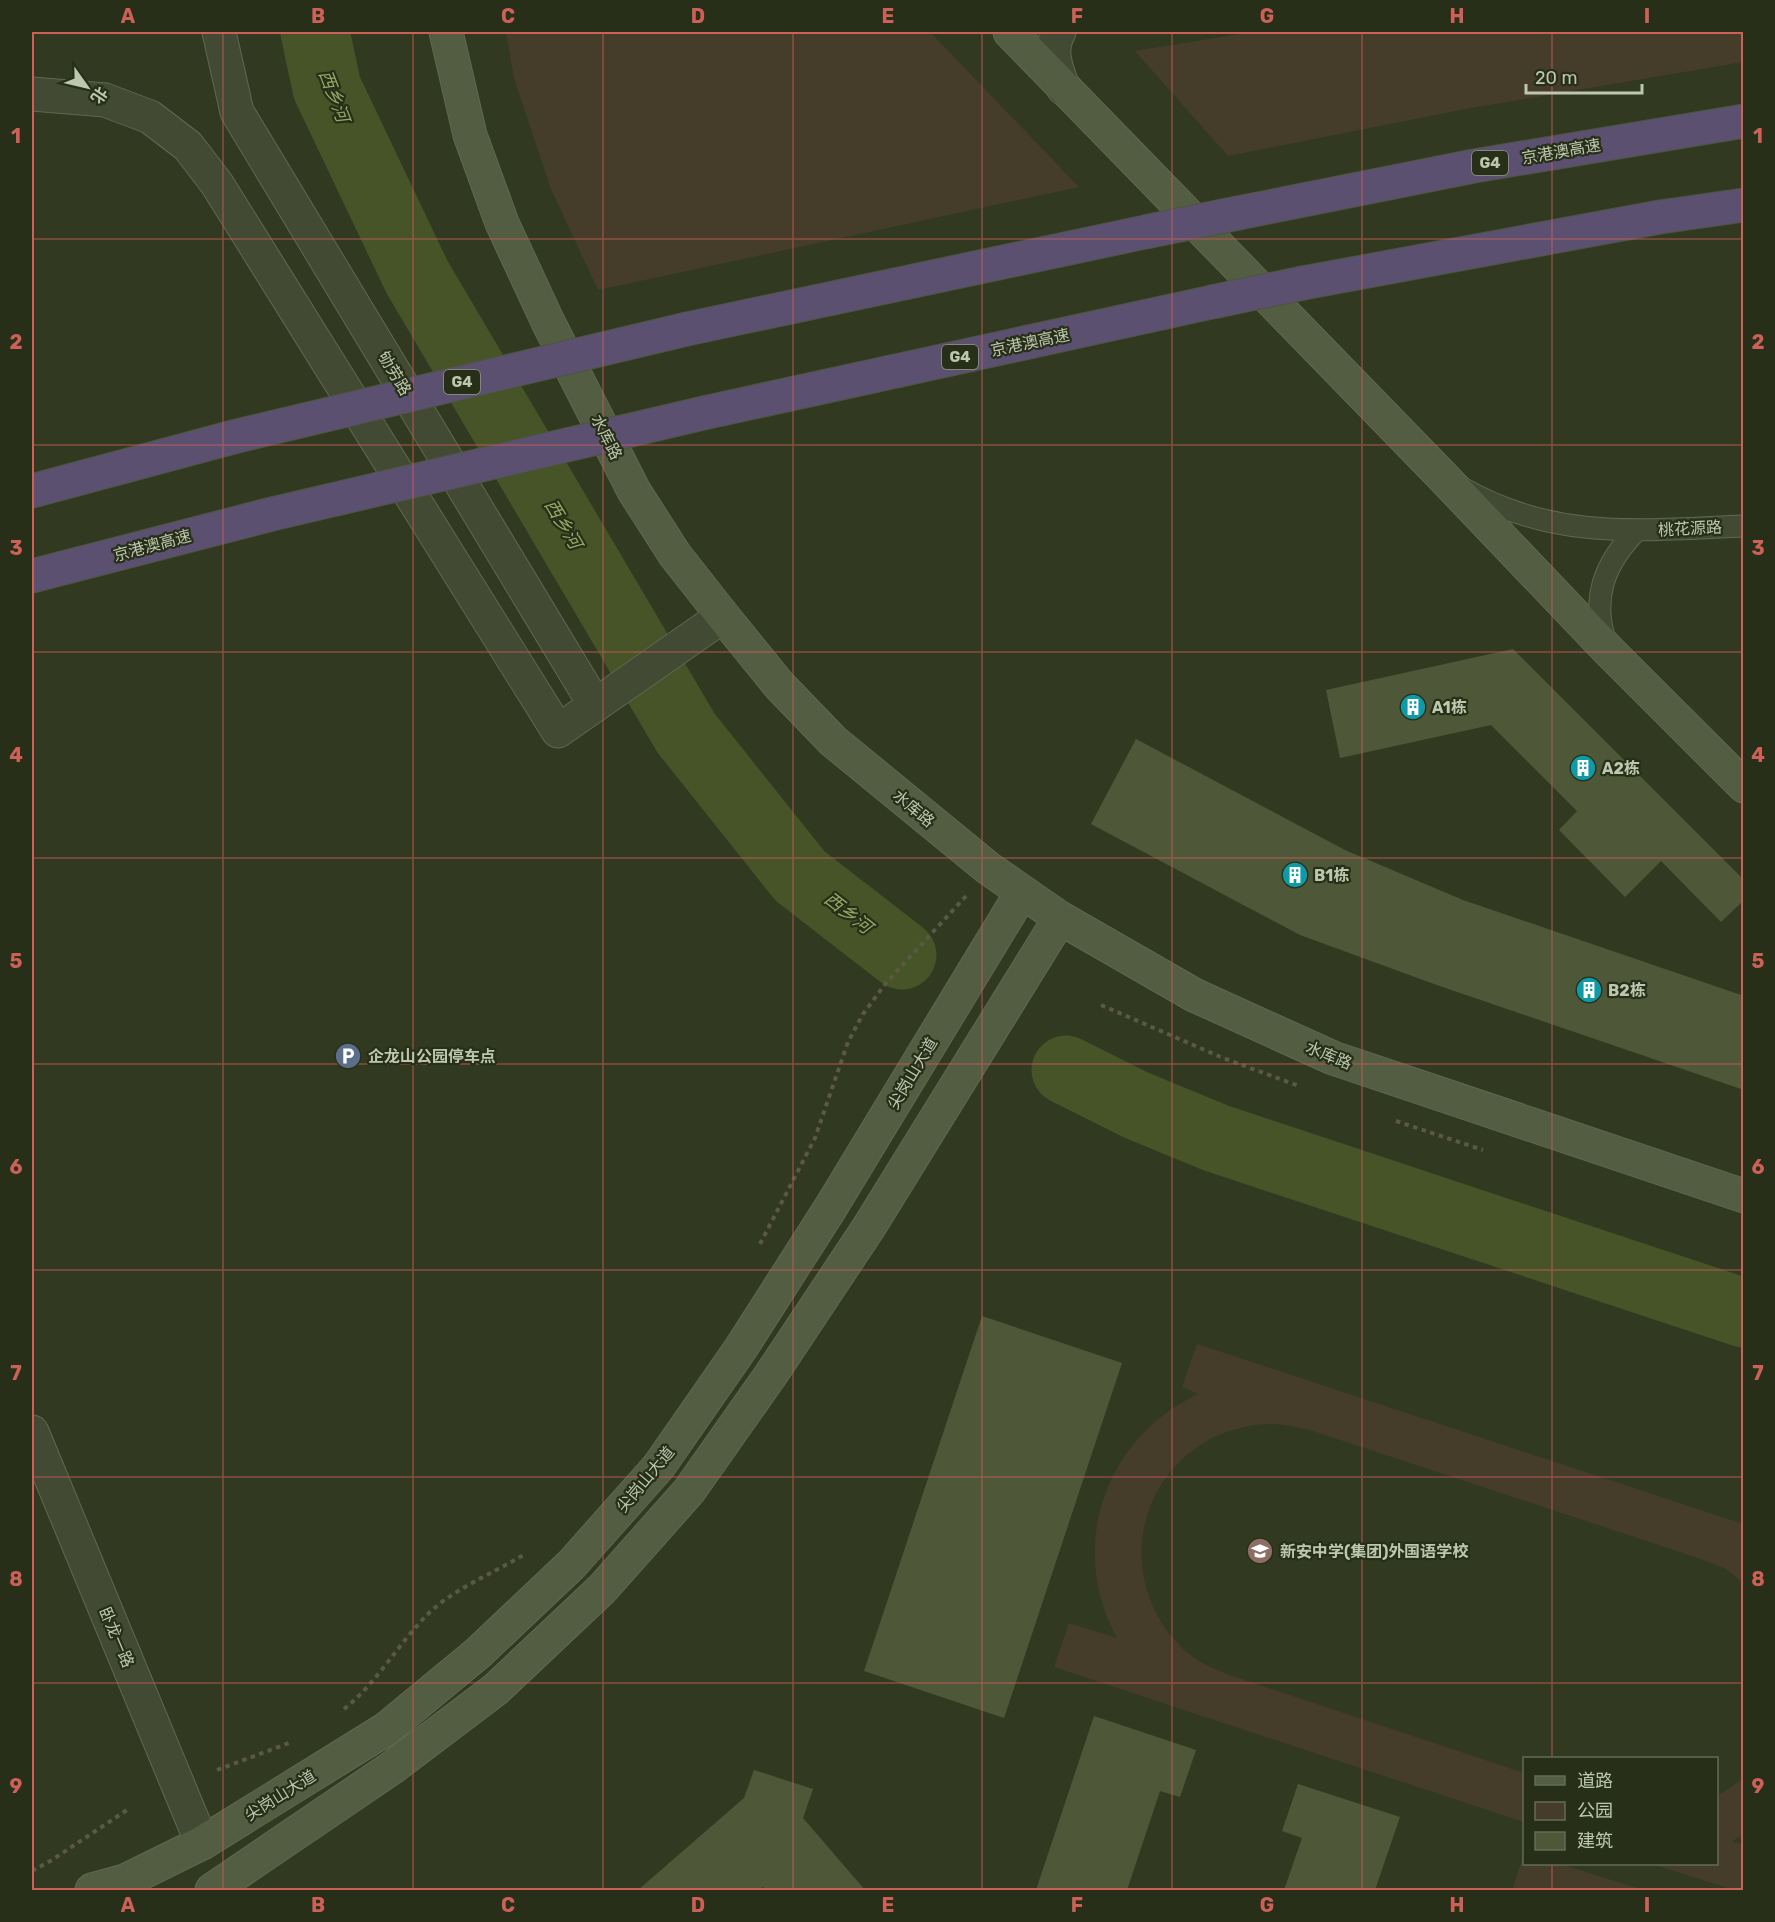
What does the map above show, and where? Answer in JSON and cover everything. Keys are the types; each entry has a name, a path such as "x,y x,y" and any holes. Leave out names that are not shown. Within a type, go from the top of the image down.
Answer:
{"highway":[{"name":"京港澳高速","path":"32,491 237,436 687,329 1144,232 1474,166 1743,121"},
{"name":"京港澳高速","path":"32,576 272,514 708,412 1212,302 1649,219 1743,205"}],"main road":[{"name":"水库路","path":"446,32 470,135 502,223 548,322 634,491 675,555 723,616 779,685 833,741 971,856 1022,892 1060,918 1194,995 1333,1058 1743,1196"},
{"path":"1010,32 1608,650 1743,786"},
{"name":"尖岗山大道","path":"92,1890 125,1881 202,1843 386,1729 478,1653 572,1564 659,1466 741,1348 831,1207 1022,892"},
{"path":"202,1843 217,1889 393,1767 496,1689 602,1589 689,1491 772,1373 869,1227 1060,918"}],"street":[{"name":"劬劳路","path":"219,32 237,112 596,705"},
{"path":"1059,32 1056,36 1054,63 1064,89"},
{"path":"32,94 105,100 150,117 188,146 217,184 558,731 723,616"},
{"name":"卧龙一路","path":"32,1432 202,1843"}],"lane":[{"name":"桃花源路","path":"1443,477 1478,497 1516,513 1555,524 1595,530 1636,531 1743,526"},
{"path":"1608,650 1601,630 1599,608 1602,586 1609,565 1621,546 1636,531"}],"path":[{"path":"759,1248 815,1138 848,1042 863,1014 886,984 961,902"},
{"path":"338,1714 370,1683 431,1611 454,1593 528,1553"},
{"path":"217,1770 297,1739"},
{"path":"32,1871 127,1810"}],"green space":[{"path":"506,32 930,32 1079,187 598,290 551,189 514,78"},
{"path":"1252,32 1743,32 1743,62 1465,109 1228,156 1135,51"},
{"path":"1197,1344 1743,1524 1743,1583 1726,1569 1701,1559 1310,1430 1262,1424 1217,1436 1186,1455 1163,1482 1148,1513 1142,1547 1145,1582 1158,1617 1187,1653 1204,1664 1229,1675 1523,1773 1523,1822 1054,1667 1069,1623 1117,1638 1102,1603 1095,1567 1096,1532 1104,1498 1118,1466 1139,1438 1166,1413 1198,1394 1182,1387"},
{"path":"1743,1779 1743,1835 1732,1841 1743,1845 1743,1890 1734,1890 1655,1865 1718,1865 1718,1795"},
{"path":"1523,1857 1523,1865 1564,1865 1643,1890 1512,1890"}],"building":[{"name":"A2栋","path":"1513,649 1744,880 1744,900 1721,922 1661,861 1625,897 1559,830 1577,811 1491,725 1340,758 1326,690"},
{"path":"1136,739 1345,850 1463,900 1744,996 1744,1090 1434,984 1300,935 1091,824"},
{"path":"982,1316 1122,1363 1004,1718 864,1671"},
{"path":"1094,1716 1196,1750 1180,1797 1160,1791 1127,1890 1036,1890"},
{"path":"754,1770 813,1789 803,1818 865,1890 766,1890 763,1887 758,1890 638,1890 744,1798"},
{"path":"1298,1784 1400,1817 1375,1890 1284,1890 1302,1838 1282,1831"}],"waterway":[{"name":"西乡河","path":"315,32 327,88 417,277 686,733 800,876 902,955"},
{"path":"1066,1070 1136,1105 1216,1138 1744,1313"}],"place":[{"name":"A1栋","path":"1413,707"},
{"name":"A2栋","path":"1583,768"},
{"name":"B1栋","path":"1295,875"},
{"name":"B2栋","path":"1589,990"},
{"name":"企龙山公园停车点","path":"348,1056"},
{"name":"新安中学(集团)外国语学校","path":"1260,1551"}]}
